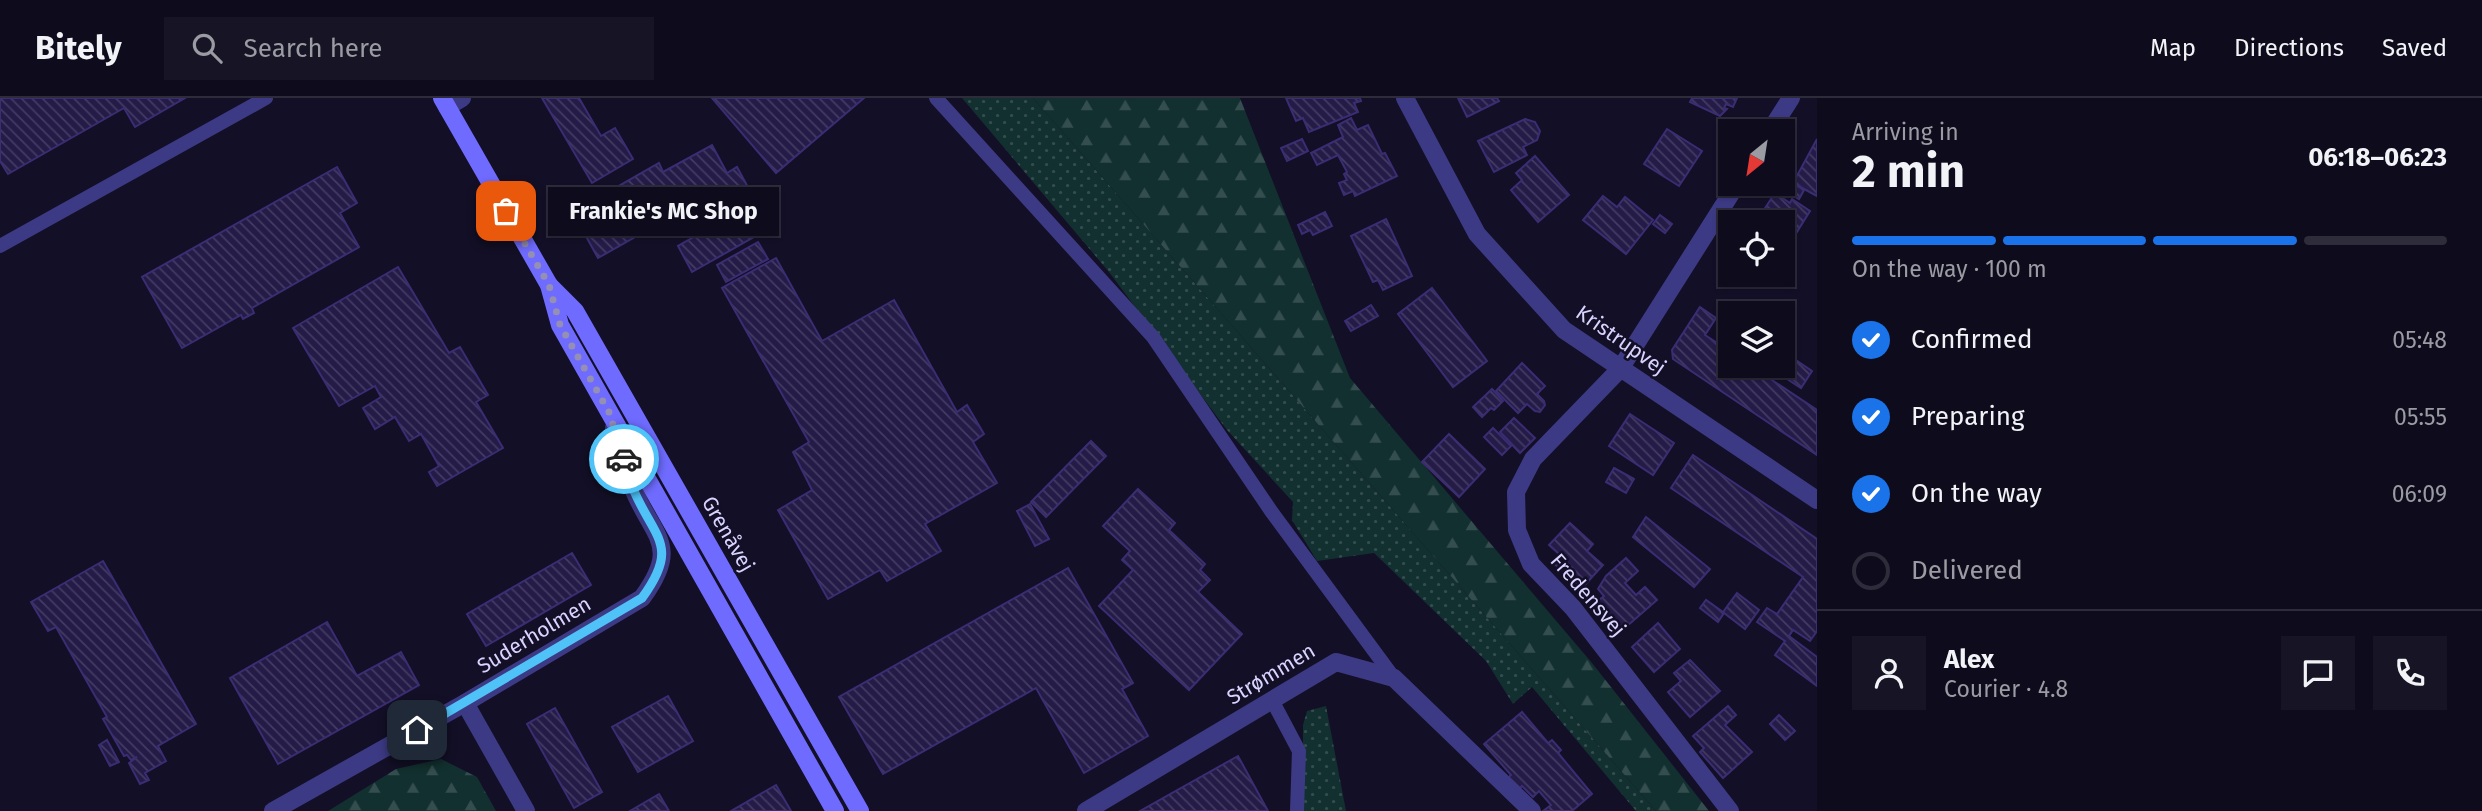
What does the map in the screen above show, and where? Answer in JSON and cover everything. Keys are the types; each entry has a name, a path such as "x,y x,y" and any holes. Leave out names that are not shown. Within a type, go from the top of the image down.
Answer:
{"street":[{"name":"Kristrupvej","path":"1405,98 1477,234 1564,330 1817,500"},
{"path":"1778,119 1791,98"},
{"name":"Grenåvej","path":"450,101 549,285 560,325 835,811"},
{"name":"Fredensvej","path":"1729,196 1620,369 1533,459 1516,492 1517,530 1531,564 1573,608 1730,811"},
{"name":"Grenåvej","path":"549,285 575,311 860,811"},
{"name":"Suderholmen","path":"273,811 465,703 642,598 660,567 663,554 661,540 634,490 609,412"},
{"name":"Strømmen","path":"1086,811 1336,662 1394,678 1532,811"},
{"path":"465,703 526,811"}],"lane":[{"path":"0,246 266,98"},
{"path":"936,98 1153,337 1271,511 1394,678"},
{"path":"1272,700 1300,751 1297,811"}],"green space":[{"path":"962,98 1033,98 1656,811 1636,811 1532,687 1513,704 1486,661 1374,553 1317,561 1292,520 1293,502 1227,430 1109,272"},
{"path":"1033,98 1240,98 1350,378 1592,663 1709,811 1656,811"},
{"path":"1326,706 1346,811 1303,811 1303,725 1307,711"},
{"path":"441,759 477,777 496,811 328,811 396,769"}],"building":[{"path":"0,98 185,98 135,127 124,108 8,174 0,161"},
{"path":"542,98 579,98 601,136 615,128 633,159 592,183"},
{"path":"712,98 864,98 776,173"},
{"path":"1286,98 1360,98 1361,101 1354,103 1358,112 1309,132 1303,118 1296,121"},
{"path":"1458,98 1497,98 1499,101 1467,117"},
{"path":"1692,98 1737,98 1733,107 1726,104 1724,108 1727,109 1720,116 1690,102"},
{"path":"1351,118 1357,130 1368,125 1382,154 1385,153 1397,176 1355,196 1353,191 1344,195 1339,183 1347,180 1344,174 1347,172 1338,155 1317,165 1311,153 1343,137 1338,125"},
{"path":"1525,119 1535,122 1540,131 1537,140 1523,147 1527,155 1494,172 1478,141"},
{"path":"1667,129 1702,151 1679,186 1644,164"},
{"path":"1302,139 1308,151 1287,161 1281,148"},
{"path":"1817,139 1817,196 1796,185 1796,178"},
{"path":"712,145 727,173 737,167 770,228 692,272 678,246 697,235 679,201 664,210 669,218 598,258 577,220 614,199 610,191 659,163 663,172"},
{"path":"1535,156 1569,195 1538,222 1511,190 1522,180 1516,173"},
{"path":"337,167 357,203 340,213 359,247 252,308 254,313 243,319 241,315 182,348 142,277"},
{"path":"1796,185 1804,190 1799,199 1794,196"},
{"path":"1603,196 1617,207 1625,197 1653,220 1626,254 1583,220"},
{"path":"1773,196 1780,196 1790,203 1792,199 1810,211 1795,235 1795,210 1764,210"},
{"path":"1325,212 1332,226 1313,235 1310,230 1302,234 1298,225"},
{"path":"1660,215 1672,224 1665,233 1653,224"},
{"path":"1386,219 1412,276 1383,290 1378,280 1373,282 1351,236"},
{"path":"758,242 768,259 726,282 717,265"},
{"path":"776,258 822,341 894,300 957,412 967,405 984,434 973,442 997,483 925,524 941,551 887,581 880,570 828,599 778,510 812,490 793,452 809,442 722,288"},
{"path":"398,267 449,353 460,347 488,395 476,402 503,448 437,486 429,472 439,466 421,434 409,441 395,417 375,429 363,408 381,397 375,386 339,406 293,328"},
{"path":"1432,288 1487,361 1453,387 1398,314"},
{"path":"1371,305 1378,316 1351,331 1345,321"},
{"path":"1700,307 1716,318 1705,335 1718,344 1718,378 1769,378 1817,410 1817,455 1673,359 1672,350"},
{"path":"1795,359 1812,371 1801,388 1786,378 1795,378"},
{"path":"1522,363 1545,386 1537,394 1545,405 1540,412 1527,404 1518,413 1496,391"},
{"path":"1492,389 1503,401 1482,417 1473,407"},
{"path":"1630,414 1674,443 1653,475 1609,446"},
{"path":"1514,418 1535,438 1520,453 1500,432"},
{"path":"1493,428 1511,446 1502,455 1484,437"},
{"path":"1449,434 1485,469 1459,497 1422,462"},
{"path":"1091,441 1106,456 1046,517 1031,502"},
{"path":"1693,455 1817,539 1817,631 1810,641 1793,630 1789,636 1817,657 1817,686 1775,655 1785,641 1757,622 1767,608 1777,614 1803,577 1671,488"},
{"path":"1614,468 1634,479 1626,493 1606,482"},
{"path":"1138,489 1175,523 1169,530 1205,564 1200,570 1210,580 1198,592 1242,634 1189,690 1099,606 1133,570 1122,560 1130,551 1103,526"},
{"path":"1030,504 1049,539 1035,546 1017,511"},
{"path":"1646,517 1710,569 1694,587 1633,537"},
{"path":"1570,523 1593,544 1587,551 1603,565 1582,588 1552,562 1559,554 1549,545"},
{"path":"572,553 591,585 486,646 467,614"},
{"path":"1626,558 1638,571 1625,583 1636,595 1645,587 1657,600 1618,634 1595,611 1594,604 1604,596 1598,589 1606,576"},
{"path":"103,561 196,724 158,746 166,761 145,773 149,780 140,784 129,763 137,757 131,760 127,755 124,756 103,719 107,717 56,627 48,631 31,602"},
{"path":"1068,568 1133,683 1122,689 1148,736 1084,773 1036,688 883,774 839,697"},
{"path":"1737,593 1759,610 1745,629 1724,613 1718,622 1700,608 1706,600 1723,612"},
{"path":"327,622 357,676 401,652 419,685 278,764 230,678"},
{"path":"1658,623 1680,649 1654,672 1632,647"},
{"path":"1690,660 1720,691 1690,717 1668,692 1681,681 1674,673"},
{"path":"668,696 693,741 638,772 612,727"},
{"path":"1728,706 1736,715 1725,725 1752,752 1723,778 1700,752 1704,748 1693,736"},
{"path":"555,708 602,792 574,808 527,724"},
{"path":"1522,712 1548,743 1552,740 1561,750 1558,753 1592,794 1572,811 1543,811 1551,805 1539,791 1533,797 1522,786 1517,791 1507,779 1511,775 1484,744"},
{"path":"1779,715 1795,731 1785,740 1770,724"},
{"path":"107,740 119,762 110,766 99,745"},
{"path":"1238,756 1268,811 1140,811"},
{"path":"776,785 791,811 731,811"},
{"path":"659,794 669,811 630,811"}],"way so far":[{"path":"506,211 549,285 560,325 609,412 624,459"}],"place":[{"name":"Frankie's MC Shop","path":"506,211"}],"route":[{"path":"417,730 642,598 653,582 663,554 661,540 634,490 624,459"}]}
